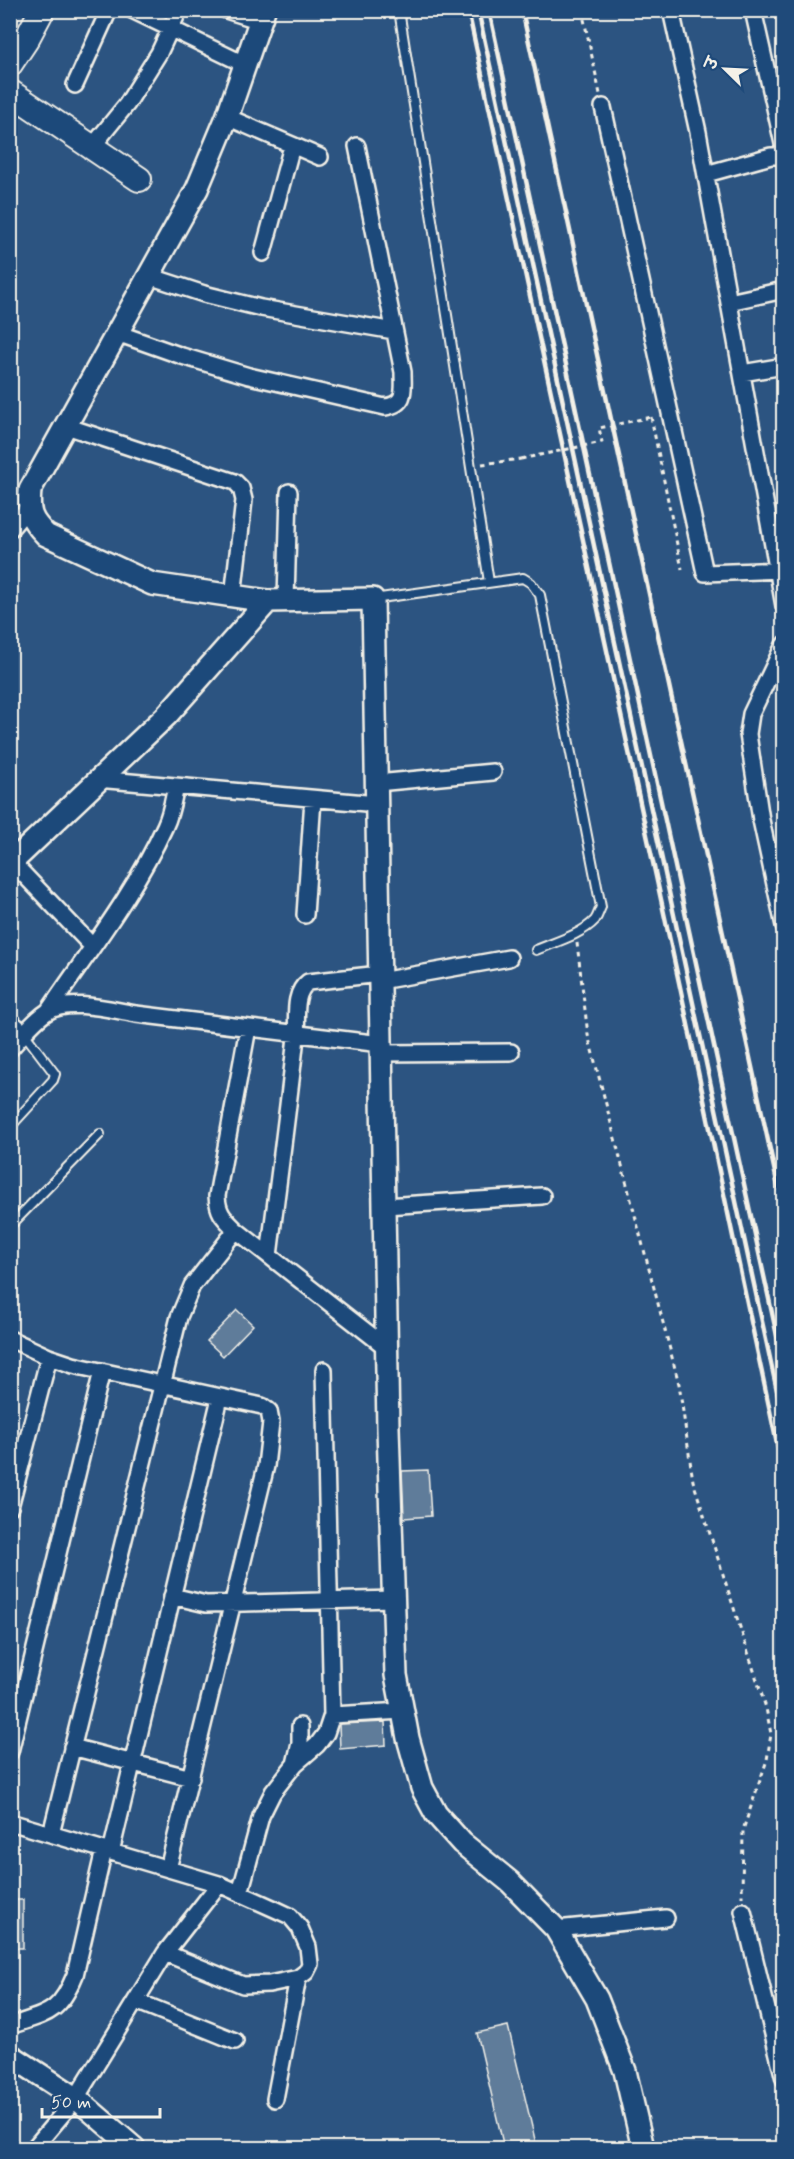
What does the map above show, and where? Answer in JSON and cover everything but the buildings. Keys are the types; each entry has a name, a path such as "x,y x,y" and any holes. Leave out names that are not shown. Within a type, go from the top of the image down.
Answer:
{"main road":[{"path":"10,64 42,10"},
{"path":"10,92 139,179"}],"street":[{"path":"75,85 109,10"},
{"path":"132,10 244,64"},
{"path":"92,147 127,104 159,52 179,10"},
{"path":"10,529 197,189 227,117 262,16 226,10"},
{"path":"671,10 706,174 741,373 780,570 783,606"},
{"path":"753,10 783,148"},
{"path":"603,107 705,573 780,570"},
{"path":"227,117 320,157"},
{"path":"263,253 292,146"},
{"path":"117,333 249,376 385,407 395,406 401,400 404,390 403,372 357,146"},
{"path":"706,174 771,156 783,156"},
{"path":"149,276 204,294 261,308 394,332"},
{"path":"729,302 783,290"},
{"path":"741,373 783,366"},
{"path":"66,426 235,482 241,489 244,500 233,597"},
{"path":"93,946 11,863 166,716 277,600 289,492"},
{"path":"20,511 46,535 152,584 233,597 277,600 373,599 387,1348 396,1676 422,1788 436,1815 462,1843 510,1882 556,1929 597,2000 625,2071 643,2148"},
{"path":"783,645 751,714 748,734 761,820 783,926"},
{"path":"97,779 314,799 377,794 493,772"},
{"path":"10,1049 49,1010 122,902 165,826 176,786"},
{"path":"305,915 314,799"},
{"path":"269,1256 297,1034 298,994 301,987 308,982 380,977 509,958"},
{"path":"49,1010 69,1006 97,1007 297,1034 381,1049 511,1052"},
{"path":"10,1021 24,1033"},
{"path":"248,1028 217,1196 218,1208 236,1230 387,1348"},
{"path":"385,1206 542,1196"},
{"path":"51,1834 179,1317 192,1286 236,1230"},
{"path":"10,1339 73,1365 262,1406 269,1411 271,1422 266,1466 168,1869"},
{"path":"10,1507 49,1357"},
{"path":"240,1893 261,1816 273,1792 295,1764 317,1745 326,1733 332,1715 324,1370"},
{"path":"10,1752 102,1371"},
{"path":"10,2026 47,2013 58,2006 67,1994 75,1975 132,1763 220,1398"},
{"path":"172,1596 206,1604 393,1599"},
{"path":"332,1715 403,1711"},
{"path":"295,1764 300,1743 300,1726"},
{"path":"72,1747 191,1778"},
{"path":"10,1822 219,1884 240,1893 290,1917 300,1928 308,1947 309,1964 306,1972 297,1978 269,1984 243,1985 165,1953"},
{"path":"34,2148 76,2098 165,1953 219,1884"},
{"path":"742,1911 783,2079"},
{"path":"556,1929 666,1918"},
{"path":"276,2099 297,1978"},
{"path":"136,2001 235,2041"},
{"path":"10,2055 76,2098 134,2148"}],"lane":[{"path":"399,10 489,582"},
{"path":"373,599 523,578 531,583 540,595 601,907 597,918 575,933 536,950"},
{"path":"10,1127 53,1080 55,1074 24,1033"},
{"path":"10,1226 100,1134"}],"path":[{"path":"582,10 603,107"},
{"path":"471,465 521,459 602,442 599,428 651,417 682,569"},
{"path":"575,933 588,1035 679,1384 693,1481 766,1708 771,1734 767,1760 743,1830 742,1911"}],"railway":[{"path":"468,10 784,1477"},
{"path":"478,10 784,1423"},
{"path":"489,10 784,1368"},
{"path":"522,10 784,1214"}]}
